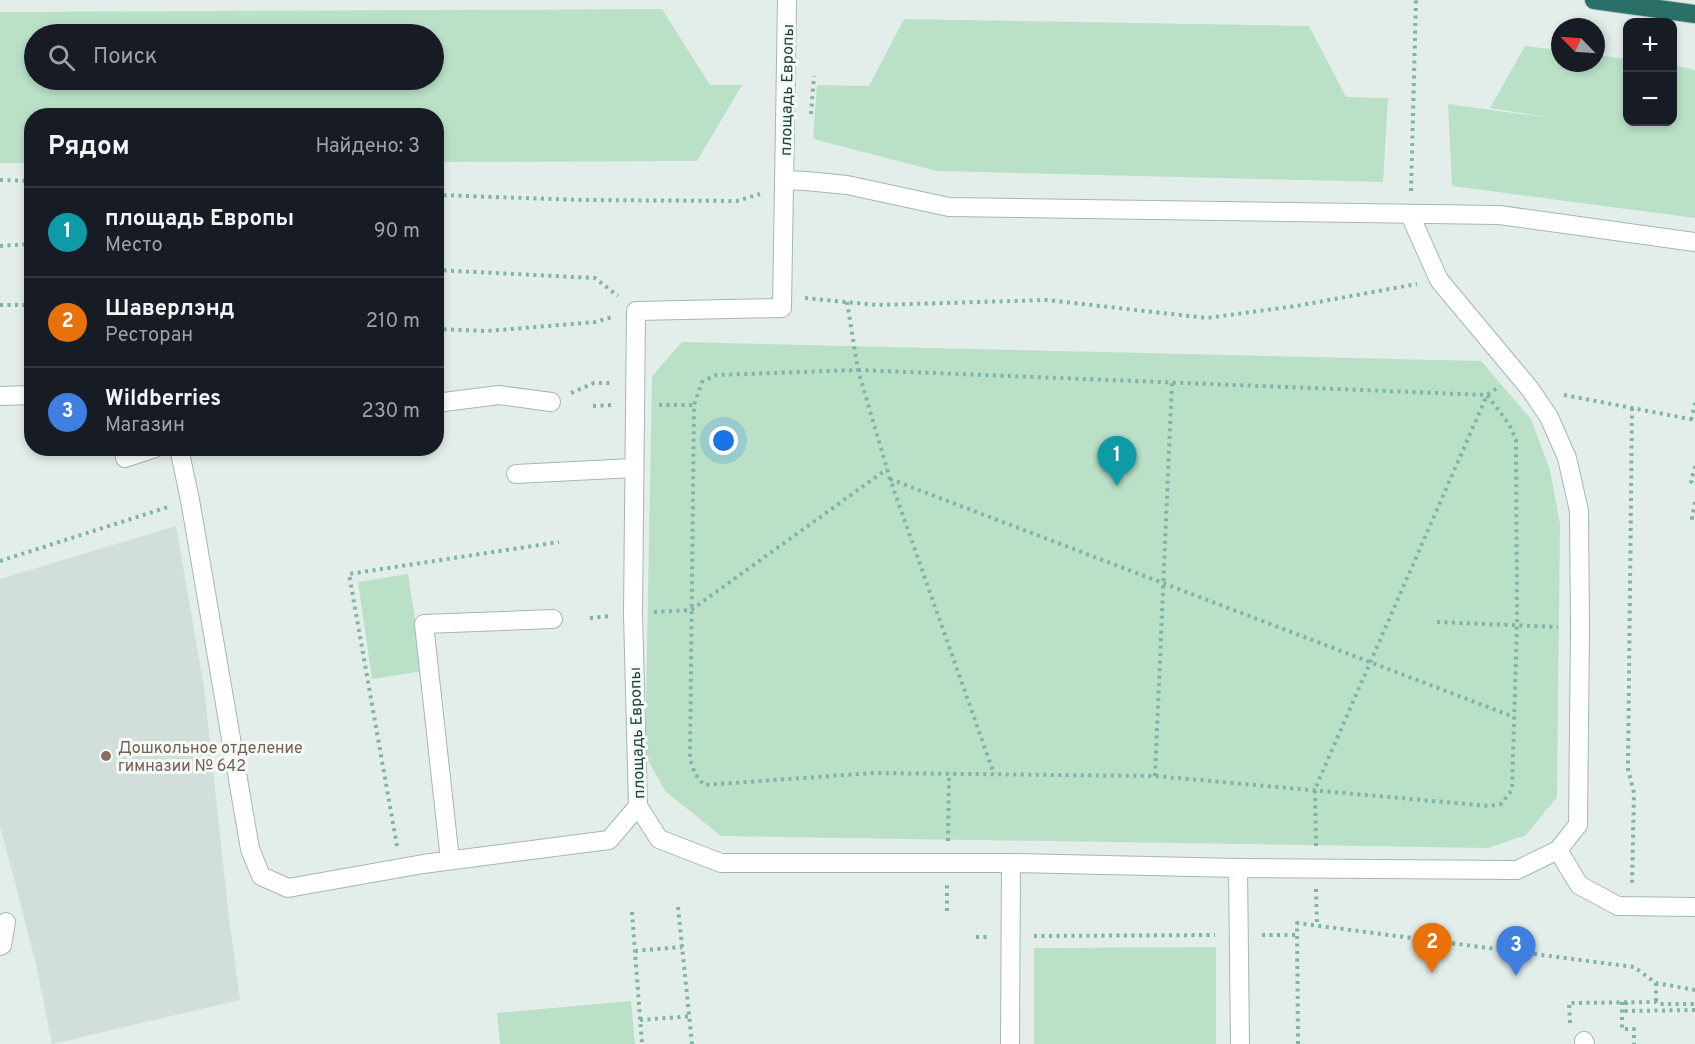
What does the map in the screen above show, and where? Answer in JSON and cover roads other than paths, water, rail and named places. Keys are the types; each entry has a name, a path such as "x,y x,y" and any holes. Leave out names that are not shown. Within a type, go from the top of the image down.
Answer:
{"highway":[{"path":"1594,0 1695,14"}],"street":[{"name":"площадь Европы","path":"787,0 782,308 636,311 633,614 638,806 659,839 721,863 1517,870 1558,850"},
{"name":"площадь Европы","path":"784,180 847,186 949,207 1499,216 1599,227 1695,242"},
{"path":"1410,215 1439,280 1525,382 1549,417 1567,458 1579,511 1578,825 1558,850 1579,885 1618,906 1695,907"},
{"path":"0,396 24,395"},
{"path":"444,402 499,395 551,402"},
{"path":"125,458 131,456"},
{"path":"181,456 250,849 261,876 288,888 450,860 562,848 609,840 638,806"},
{"path":"516,474 633,468"},
{"path":"450,860 424,624 554,619"},
{"path":"1010,1044 1011,864"},
{"path":"1238,868 1240,1044"},
{"path":"0,946 6,922"}],"place":[{"name":"площадь Европы","path":"1117,486"},
{"name":"Дошкольное отделение гимназии № 642","path":"106,756"},
{"name":"Шаверлэнд","path":"1432,973"},
{"name":"Wildberries","path":"1516,976"}]}
